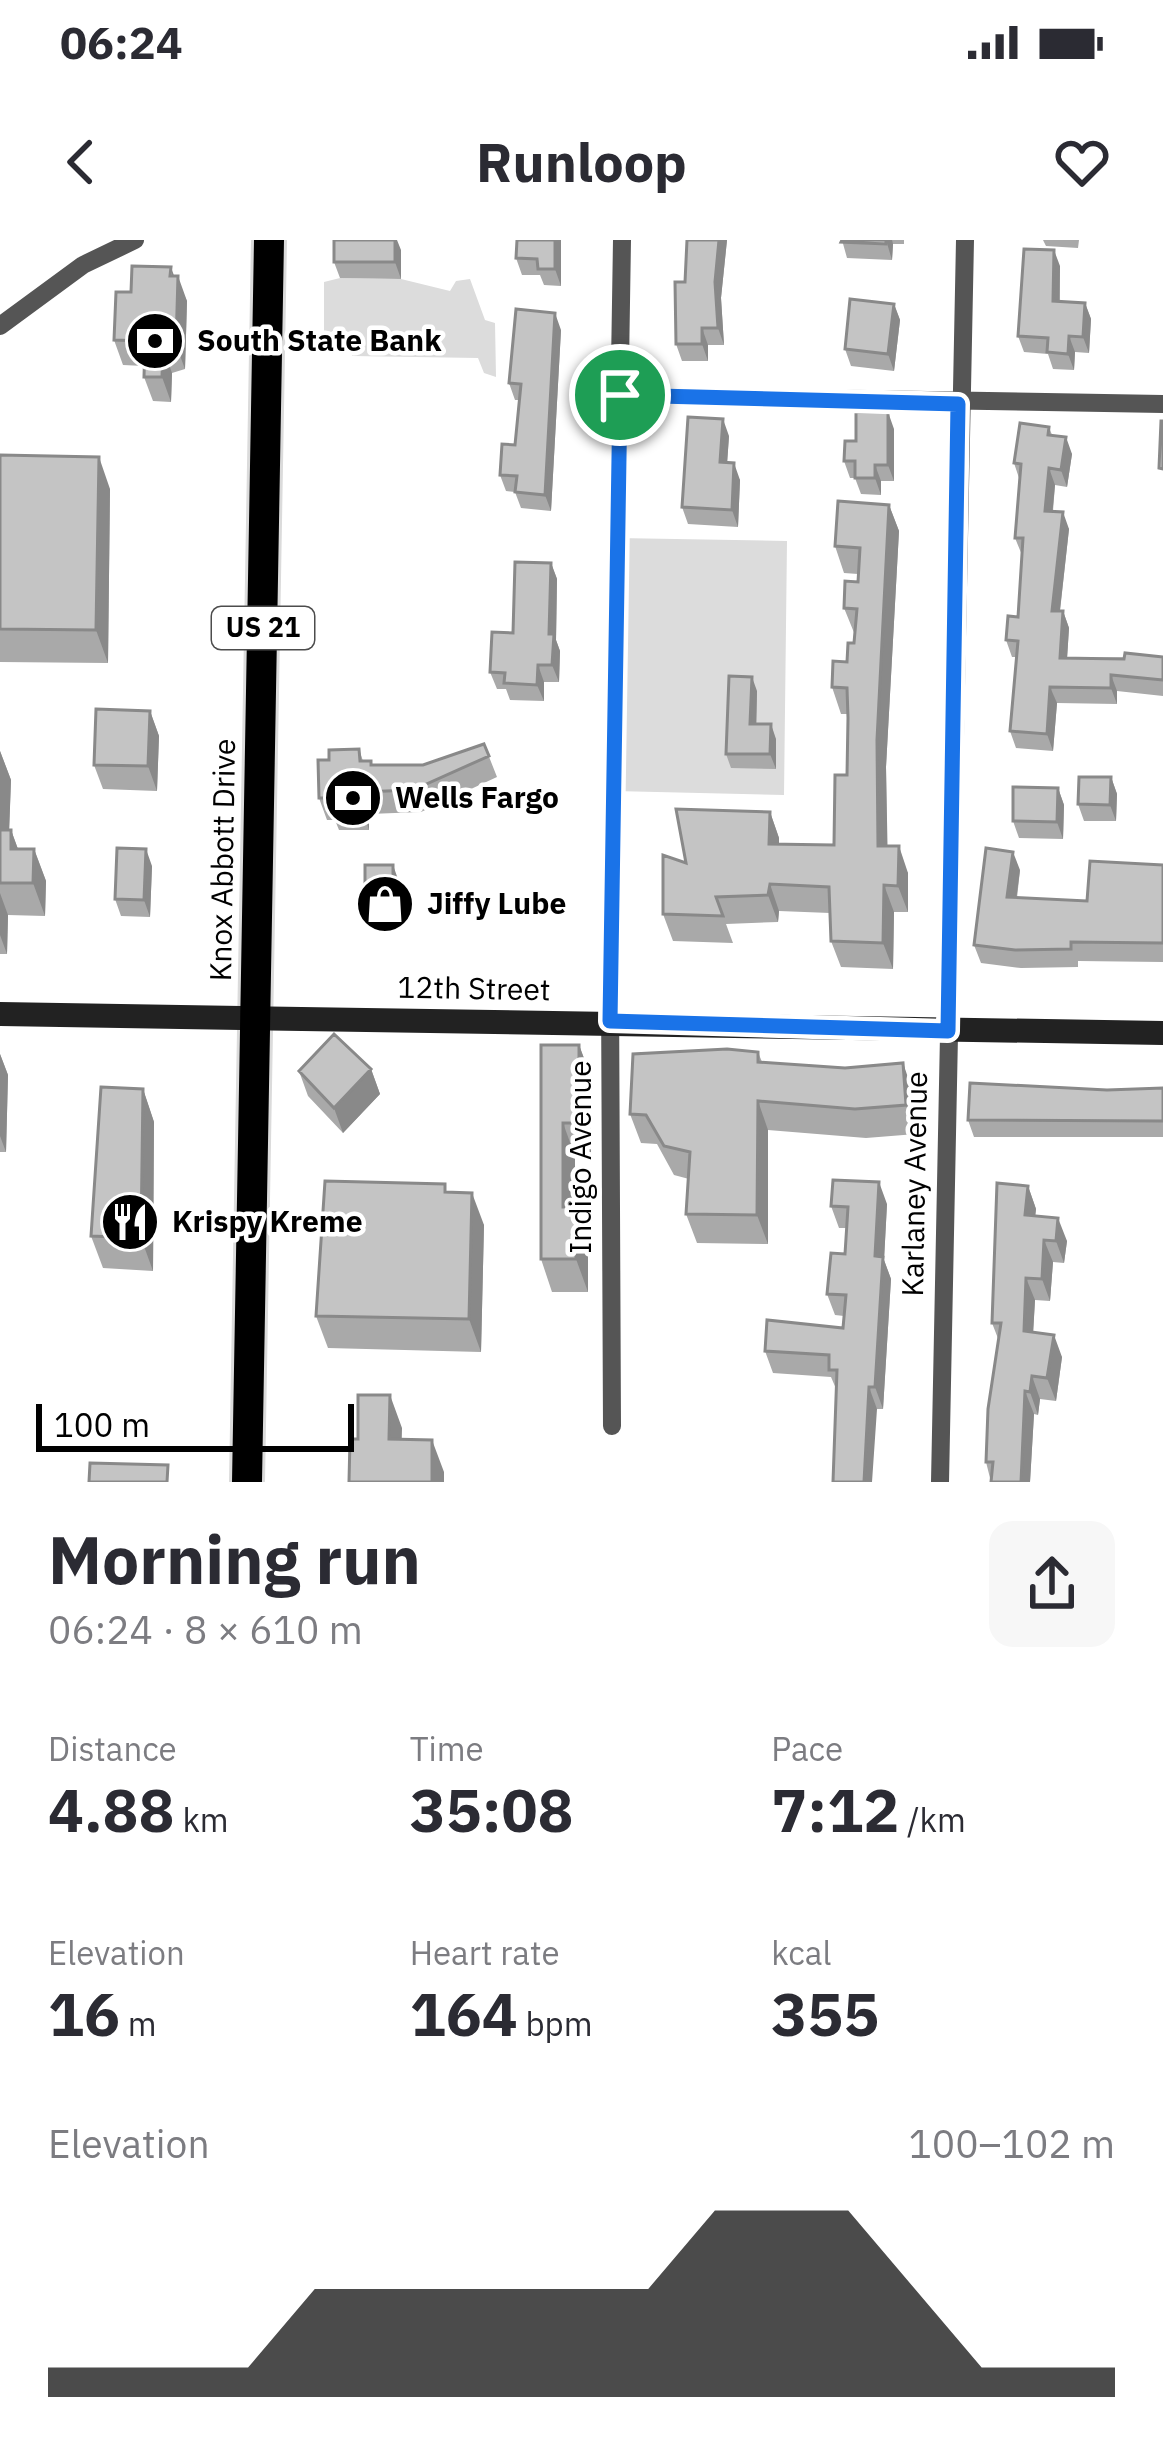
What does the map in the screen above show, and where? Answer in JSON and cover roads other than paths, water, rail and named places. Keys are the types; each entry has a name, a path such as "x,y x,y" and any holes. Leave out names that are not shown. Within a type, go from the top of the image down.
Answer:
{"main road":[{"name":"Knox Abbott Drive","path":"248,1482 269,240"},
{"name":"12th Street","path":"0,1014 1163,1033"}],"street":[{"path":"0,326 83,265 135,240"},
{"name":"Indigo Avenue","path":"612,1426 610,1021 622,240"},
{"name":"Karlaney Avenue","path":"940,1482 958,404 965,240"},
{"path":"620,395 1163,404"}],"place":[{"name":"South State Bank","path":"155,341"},
{"name":"Wells Fargo","path":"353,798"},
{"name":"Jiffy Lube","path":"385,904"},
{"name":"Krispy Kreme","path":"130,1222"}]}
